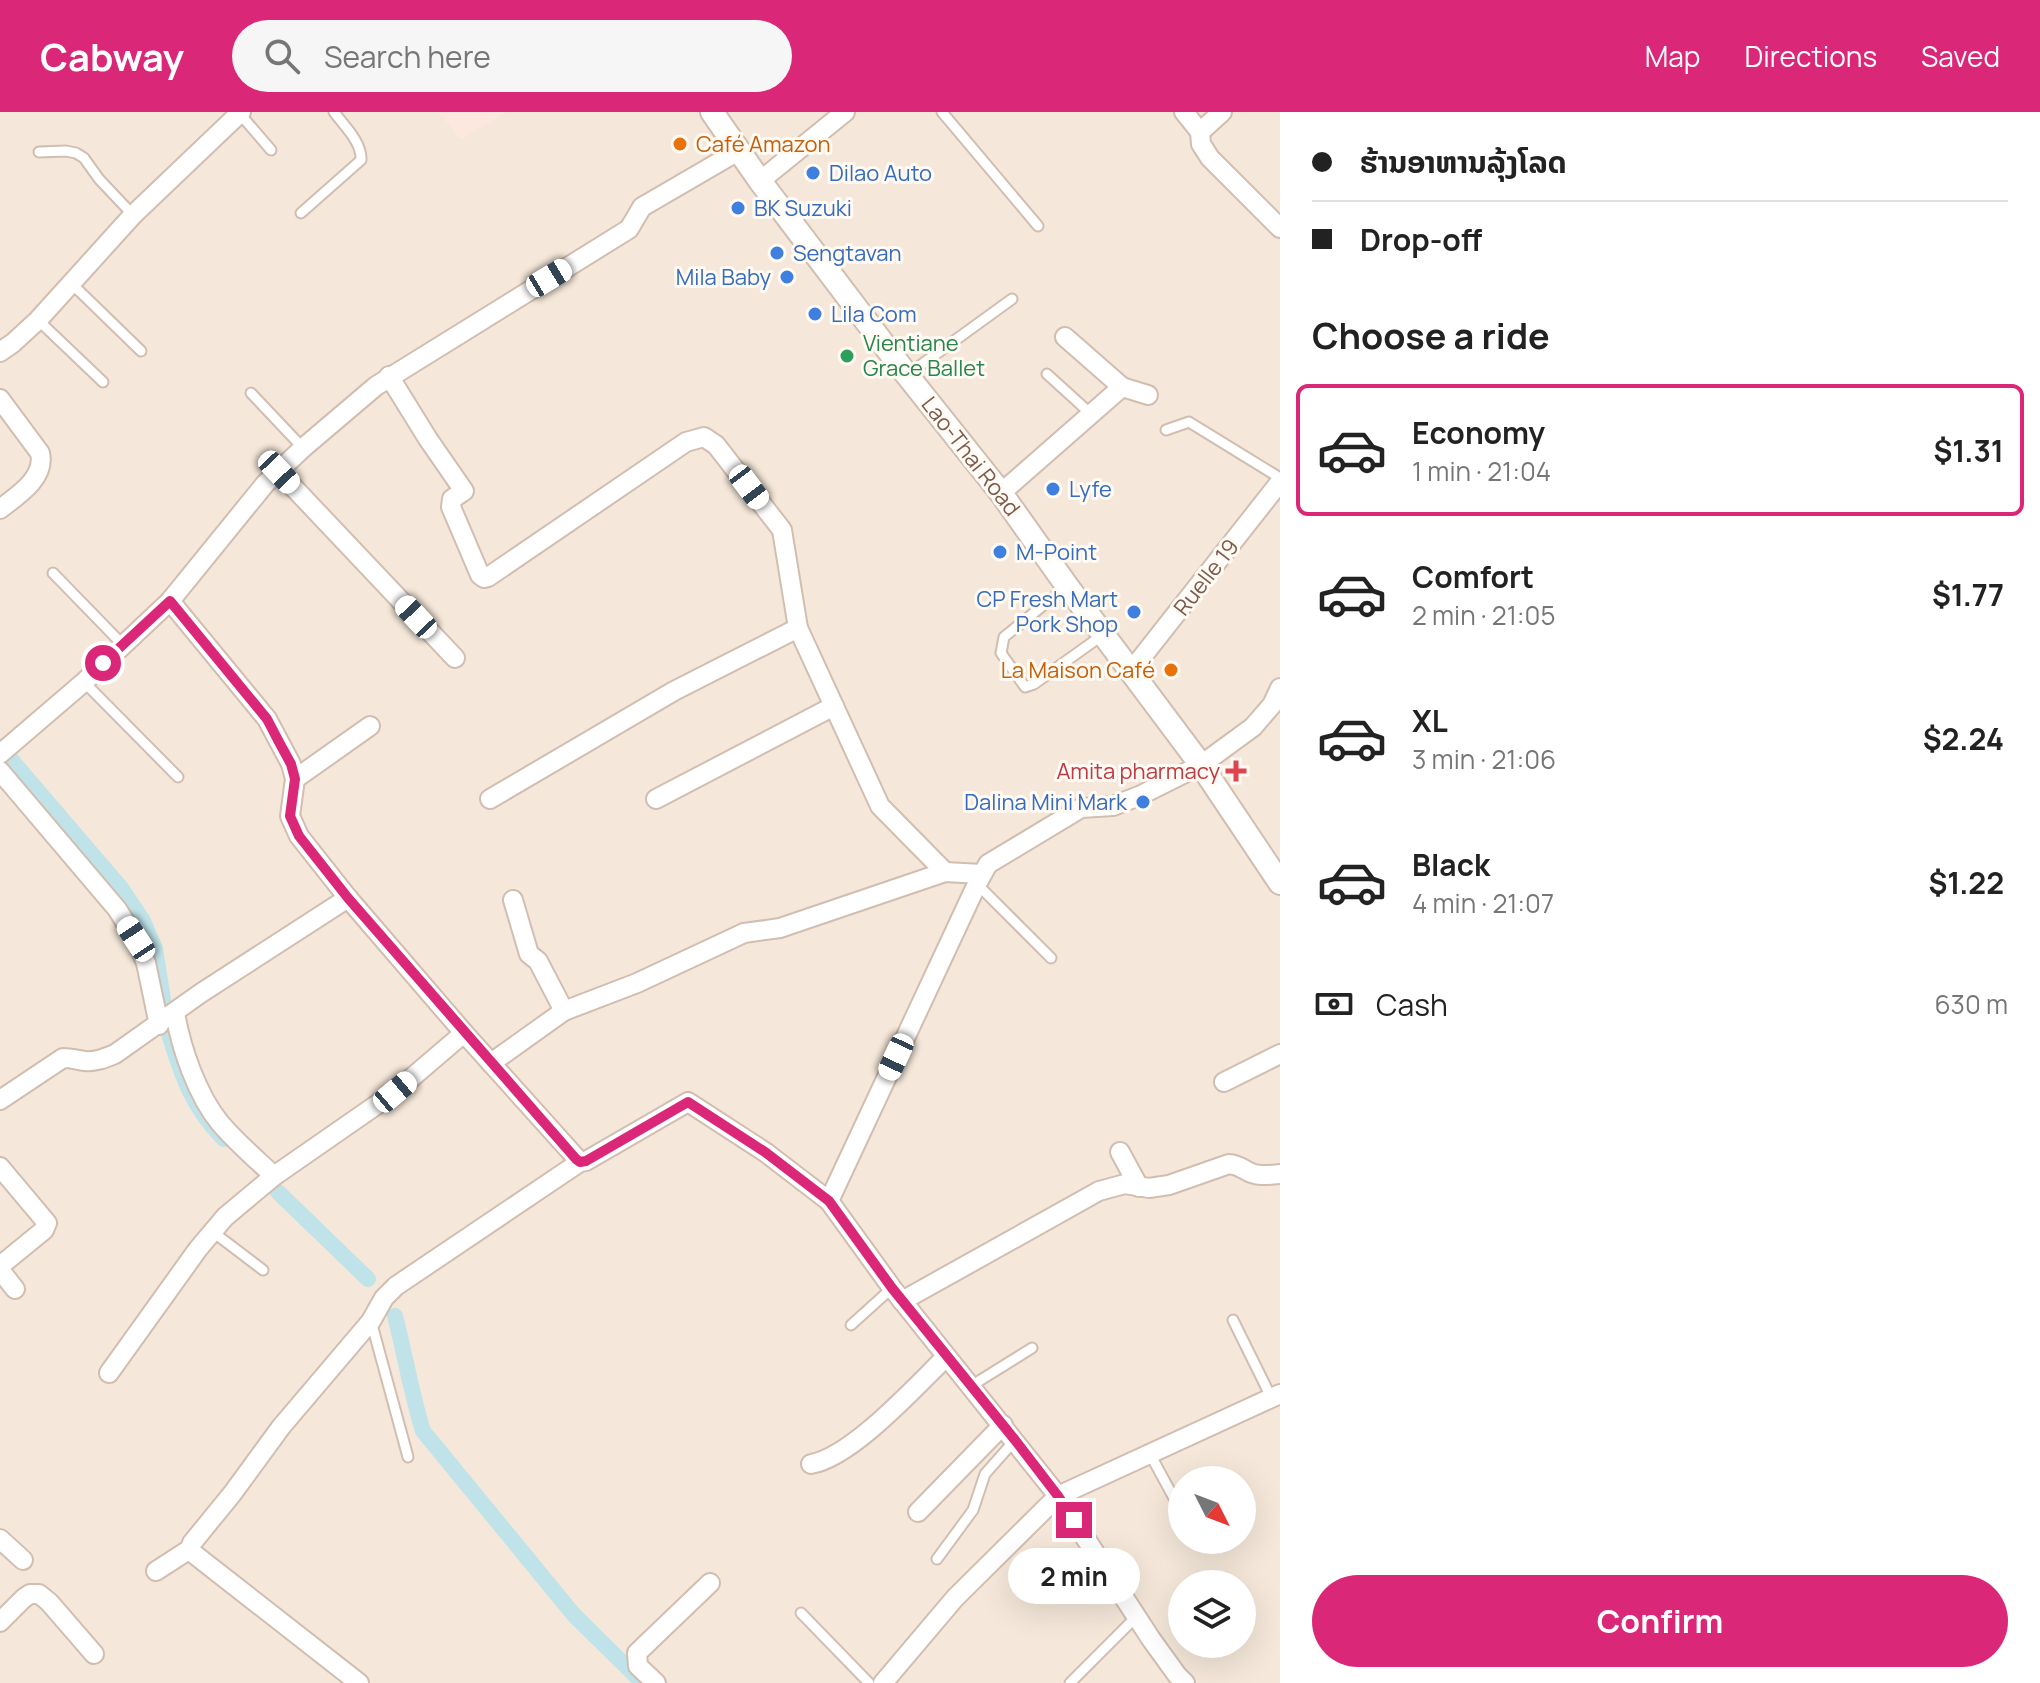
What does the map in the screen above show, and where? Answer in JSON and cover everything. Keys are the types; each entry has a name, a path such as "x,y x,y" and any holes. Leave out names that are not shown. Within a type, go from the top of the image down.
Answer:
{"street":[{"name":"Lao-Thai Road","path":"712,112 760,181 907,375 1001,493 1201,765 1280,883"},
{"path":"760,181 845,112"},
{"path":"1184,112 1200,132 1201,144 1210,158 1280,228"},
{"path":"1200,132 1222,112"},
{"path":"0,352 38,320 133,215 240,113"},
{"path":"2,748 84,682 170,601 265,484 389,376 629,229 642,207 740,150"},
{"path":"1065,337 1122,387 1148,395"},
{"path":"389,376 464,491 452,499 451,507 484,578 686,442 704,437 716,445 782,530 798,628 880,806 945,872"},
{"path":"1001,493 1122,387"},
{"path":"0,399 40,453 42,461 33,480 0,509"},
{"path":"279,472 455,658"},
{"name":"Ruelle 19","path":"1131,671 1280,480"},
{"path":"170,601 267,719 291,764 295,779 290,816 299,836 464,1033 580,1162"},
{"path":"490,799 674,691 798,628"},
{"path":"829,1201 988,864 1081,808 1113,806 1201,765 1253,727 1272,705 1280,688"},
{"path":"656,799 834,706"},
{"path":"295,779 370,726"},
{"path":"0,771 117,909 136,939 146,963 159,1025"},
{"path":"491,1063 564,1011 637,983 744,933 780,928 945,872 979,879"},
{"path":"3,1092 63,1058 101,1060 115,1054 201,993 348,898"},
{"path":"513,900 529,954 538,961 564,1011"},
{"path":"175,1013 178,1033 203,1097 220,1122 274,1176"},
{"path":"109,1373 225,1217 274,1176 395,1092 464,1033"},
{"path":"1224,1082 1280,1054"},
{"path":"156,1571 190,1549 281,1427 371,1321 384,1298 396,1286 580,1162 688,1102 765,1152 829,1201 897,1295 1058,1496 1185,1683"},
{"path":"1120,1152 1139,1187"},
{"path":"897,1295 1099,1191 1125,1184 1139,1187 1169,1185 1229,1164 1239,1165 1250,1173 1267,1176 1280,1174"},
{"path":"0,1167 47,1223 44,1230 0,1268 15,1289"},
{"path":"811,1464 821,1463 863,1436 946,1357"},
{"path":"883,1683 955,1598 1058,1496 1275,1396"},
{"path":"918,1512 1003,1425"},
{"path":"0,1539 23,1560"},
{"path":"190,1549 359,1683"},
{"path":"656,1683 638,1666 637,1653 710,1583"},
{"path":"0,1622 24,1598 39,1594 94,1654"}],"lane":[{"path":"301,213 361,160 359,147 334,112"},
{"path":"942,112 1038,226"},
{"path":"240,113 271,150"},
{"path":"39,152 66,151 84,158 133,215"},
{"path":"71,283 141,351"},
{"path":"907,375 1012,299"},
{"path":"38,320 103,382"},
{"path":"1047,374 1091,414"},
{"path":"251,393 303,448"},
{"path":"1166,430 1189,422 1280,480"},
{"path":"53,573 123,645"},
{"path":"1067,586 1004,637 1001,653 1015,675 1025,687 1034,684 1104,634"},
{"path":"84,682 178,777"},
{"path":"979,879 1051,958"},
{"path":"213,1232 263,1270"},
{"path":"851,1325 897,1295"},
{"path":"1233,1320 1275,1396"},
{"path":"371,1321 408,1457"},
{"path":"971,1386 1032,1348"},
{"path":"937,1559 973,1510 985,1474 1015,1440"},
{"path":"1150,1454 1168,1487"},
{"path":"801,1613 869,1683"},
{"path":"1070,1683 1137,1616"}],"shaded area":[{"path":"0,112 1280,112 1280,1683 0,1683"},
{"path":"439,112 506,112 461,139"}],"waterway":[{"path":"8,756 121,888 143,921 155,949 164,1006"},
{"path":"169,1034 189,1090 224,1139"},
{"path":"278,1192 368,1279"},
{"path":"395,1316 423,1431 574,1615 643,1683"}],"place":[{"name":"Café Amazon","path":"680,144"},
{"name":"Dilao Auto","path":"813,173"},
{"name":"BK Suzuki","path":"738,208"},
{"name":"Sengtavan","path":"777,253"},
{"name":"Mila Baby","path":"787,277"},
{"name":"Lila Com","path":"815,314"},
{"name":"Vientiane Grace Ballet","path":"847,356"},
{"name":"Lyfe","path":"1053,489"},
{"name":"M-Point","path":"1000,552"},
{"name":"CP Fresh Mart Pork Shop","path":"1134,612"},
{"name":"La Maison Café","path":"1171,670"},
{"name":"Amita pharmacy","path":"1236,771"},
{"name":"Dalina Mini Mark","path":"1143,802"}],"route":[{"path":"103,663 170,601 267,719 291,764 295,779 290,816 299,836 348,898 576,1159 586,1161 688,1102 765,1152 829,1201 892,1288 1015,1440 1074,1520"}]}
